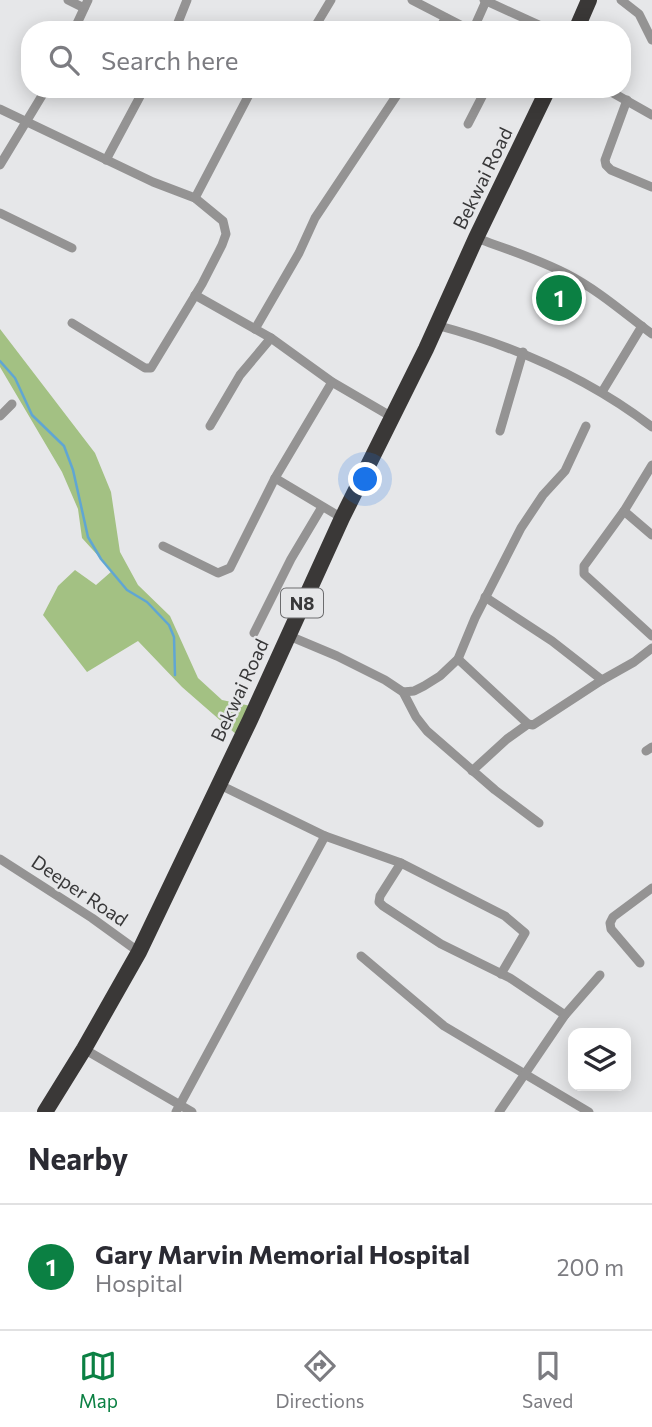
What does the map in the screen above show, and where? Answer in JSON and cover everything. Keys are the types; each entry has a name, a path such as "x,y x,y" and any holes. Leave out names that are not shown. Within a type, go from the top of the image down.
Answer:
{"highway":[{"path":"580,21 588,1"},
{"name":"Bekwai Road","path":"45,1112 139,952 250,720 342,518 544,98"}],"street":[{"path":"68,0 86,4 78,21"},
{"path":"179,21 187,0"},
{"path":"318,21 331,0"},
{"path":"412,0 452,21"},
{"path":"475,21 485,0 530,21"},
{"path":"621,0 639,14 652,40"},
{"path":"0,165 40,98"},
{"path":"106,160 139,98"},
{"path":"195,198 247,98"},
{"path":"255,329 299,253 315,218 395,98"},
{"path":"468,124 481,98"},
{"path":"624,98 652,115"},
{"path":"628,100 606,165 611,170 652,187"},
{"path":"0,109 106,160 195,198 223,221 226,234 222,246 151,368 145,368 72,323"},
{"path":"0,213 72,248"},
{"path":"476,238 533,258 569,275 648,328 602,392"},
{"path":"195,295 271,338 332,382 392,417"},
{"path":"436,325 523,352 602,392 652,427"},
{"path":"210,426 240,375 271,338"},
{"path":"500,431 523,352"},
{"path":"163,546 218,573 230,568 275,478 332,382"},
{"path":"0,416 12,404"},
{"path":"403,692 424,686 440,676 458,659 485,597 521,528 543,495 571,461 586,425"},
{"path":"652,465 583,571 613,603 652,636"},
{"path":"275,478 342,518"},
{"path":"254,633 290,559 322,507"},
{"path":"624,511 652,535"},
{"path":"485,597 552,640 601,680"},
{"path":"287,635 337,656 403,692 415,717 427,731 472,771 539,823"},
{"path":"472,771 528,724 537,723 652,648"},
{"path":"458,659 528,724"},
{"path":"218,784 326,836 401,863 505,916 525,933 501,974"},
{"path":"178,1109 326,836"},
{"name":"Deeper Road","path":"0,859 92,918 139,952"},
{"path":"401,863 379,902 441,944 501,974 565,1015"},
{"path":"640,963 611,929 610,923 613,917 652,888"},
{"path":"361,956 444,1026 589,1112"},
{"path":"499,1112 565,1015 600,975"},
{"path":"84,1049 178,1109 192,1112"}],"green space":[{"path":"0,329 95,453 111,492 120,552 138,585 170,616 198,678 222,700 251,706 237,735 182,687 138,641 87,672 43,615 58,586 75,570 96,585 112,571 82,538 78,509 62,472 0,367"}],"waterway":[{"path":"0,361 15,378 32,415 64,446 73,470 88,537 101,559 127,590 147,602 169,625 174,637 175,675"}],"place":[{"name":"Gary Marvin Memorial Hospital","path":"559,298"}]}
